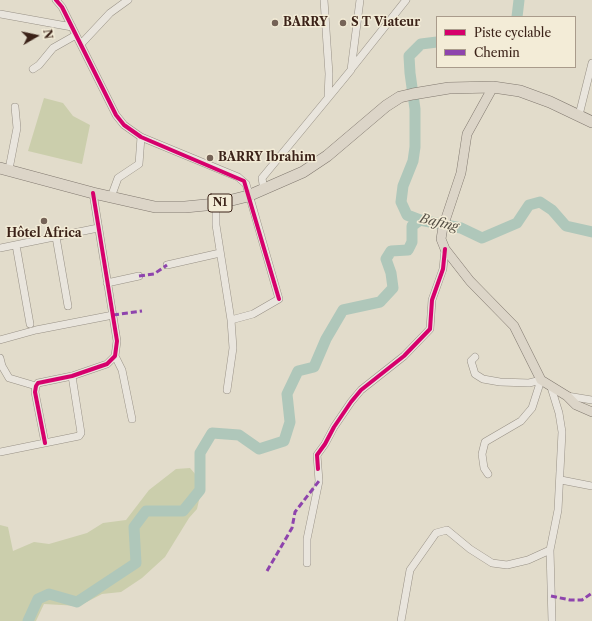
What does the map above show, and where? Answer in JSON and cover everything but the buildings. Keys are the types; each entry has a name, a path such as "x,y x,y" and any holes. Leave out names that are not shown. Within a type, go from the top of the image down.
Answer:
{"highway":[{"name":"N1","path":"4,169 154,207 185,207 216,204 248,196 303,172 326,156 386,106 400,97 431,90 493,87 520,91 579,115 592,122"}],"main road":[{"path":"493,87 467,134 461,173 446,216 441,238 445,249 470,281 514,326 541,380 567,396 576,405 592,412"}],"street":[{"path":"56,0 81,44 116,115 124,126 141,136 238,177 246,184 248,196 279,300 253,314 231,320"},
{"path":"81,44 110,13 128,0"},
{"path":"324,0 329,74 328,98"},
{"path":"351,70 360,0"},
{"path":"264,190 262,178 351,70 406,0"},
{"path":"0,14 72,27"},
{"path":"33,69 39,65 53,48 76,35"},
{"path":"579,115 592,63"},
{"path":"4,169 17,128 15,107"},
{"path":"111,197 118,178 138,164 141,136"},
{"path":"94,193 98,228 117,341 115,356 122,370 132,419"},
{"path":"216,204 216,225 231,320 233,348 227,390"},
{"path":"0,248 98,228"},
{"path":"56,237 68,306"},
{"path":"16,245 30,324"},
{"path":"307,563 307,539 318,481 317,455 334,427 361,390 404,356 430,329 432,300 443,269 445,249"},
{"path":"167,265 220,253"},
{"path":"107,283 139,276"},
{"path":"0,340 36,330 113,315"},
{"path":"45,443 35,392 38,383 72,376 107,364 115,356"},
{"path":"474,357 471,361 475,374 483,379 500,382 529,383 541,380"},
{"path":"0,358 2,366 10,378 36,386"},
{"path":"0,452 79,436 81,433 72,376"},
{"path":"488,474 484,468 482,454 485,442 521,420 532,408 541,380"},
{"path":"551,387 559,413 562,432 558,510 550,550 552,621"},
{"path":"567,396 592,400"},
{"path":"560,480 592,486"},
{"path":"401,621 410,570 436,533 448,530 470,549 492,563 507,565 528,560 550,550"}],"green space":[{"path":"44,98 63,103 73,116 90,125 82,164 28,151"},
{"path":"190,468 203,483 197,509 189,518 165,557 142,578 121,592 102,594 79,606 44,604 36,621 0,621 0,525 8,527 13,551 34,542 49,544 87,533 103,523 126,520 149,490 176,469"}],"waterway":[{"name":"Bafing","path":"517,16 519,0"},
{"name":"Bafing","path":"436,42 421,44 409,56 415,109 415,147 413,161 403,186 401,202 407,215 420,220 461,228 482,238 517,223 529,205 540,202 552,210 566,226 592,232"},
{"path":"28,621 38,599 49,594 77,602 136,563 134,527 146,511 183,511 200,490 200,453 212,433 239,435 259,449 284,441 290,422 287,394 298,371 314,367 326,339 343,310 380,302 393,288 391,273 386,259 391,251 408,250 412,242 412,226 420,220"}],"marked path":[{"path":"139,276 154,274 167,265"},
{"path":"113,315 142,311"},
{"path":"267,571 292,528 295,512 319,481"},
{"path":"551,596 570,600 582,600 592,593"}],"cycle path":[{"path":"56,0 62,7 116,115 124,125 141,137 244,181 279,299"},
{"path":"45,443 35,392 38,383 72,376 107,364 115,356 117,341 93,193"},
{"path":"318,469 317,455 351,402 361,390 404,356 430,329 432,300 443,269 445,249"}],"place":[{"name":"BARRY","path":"275,23"},
{"name":"S T Viateur","path":"343,23"},
{"name":"BARRY Ibrahim","path":"210,158"},
{"name":"Hôtel Africa","path":"44,221"}]}
